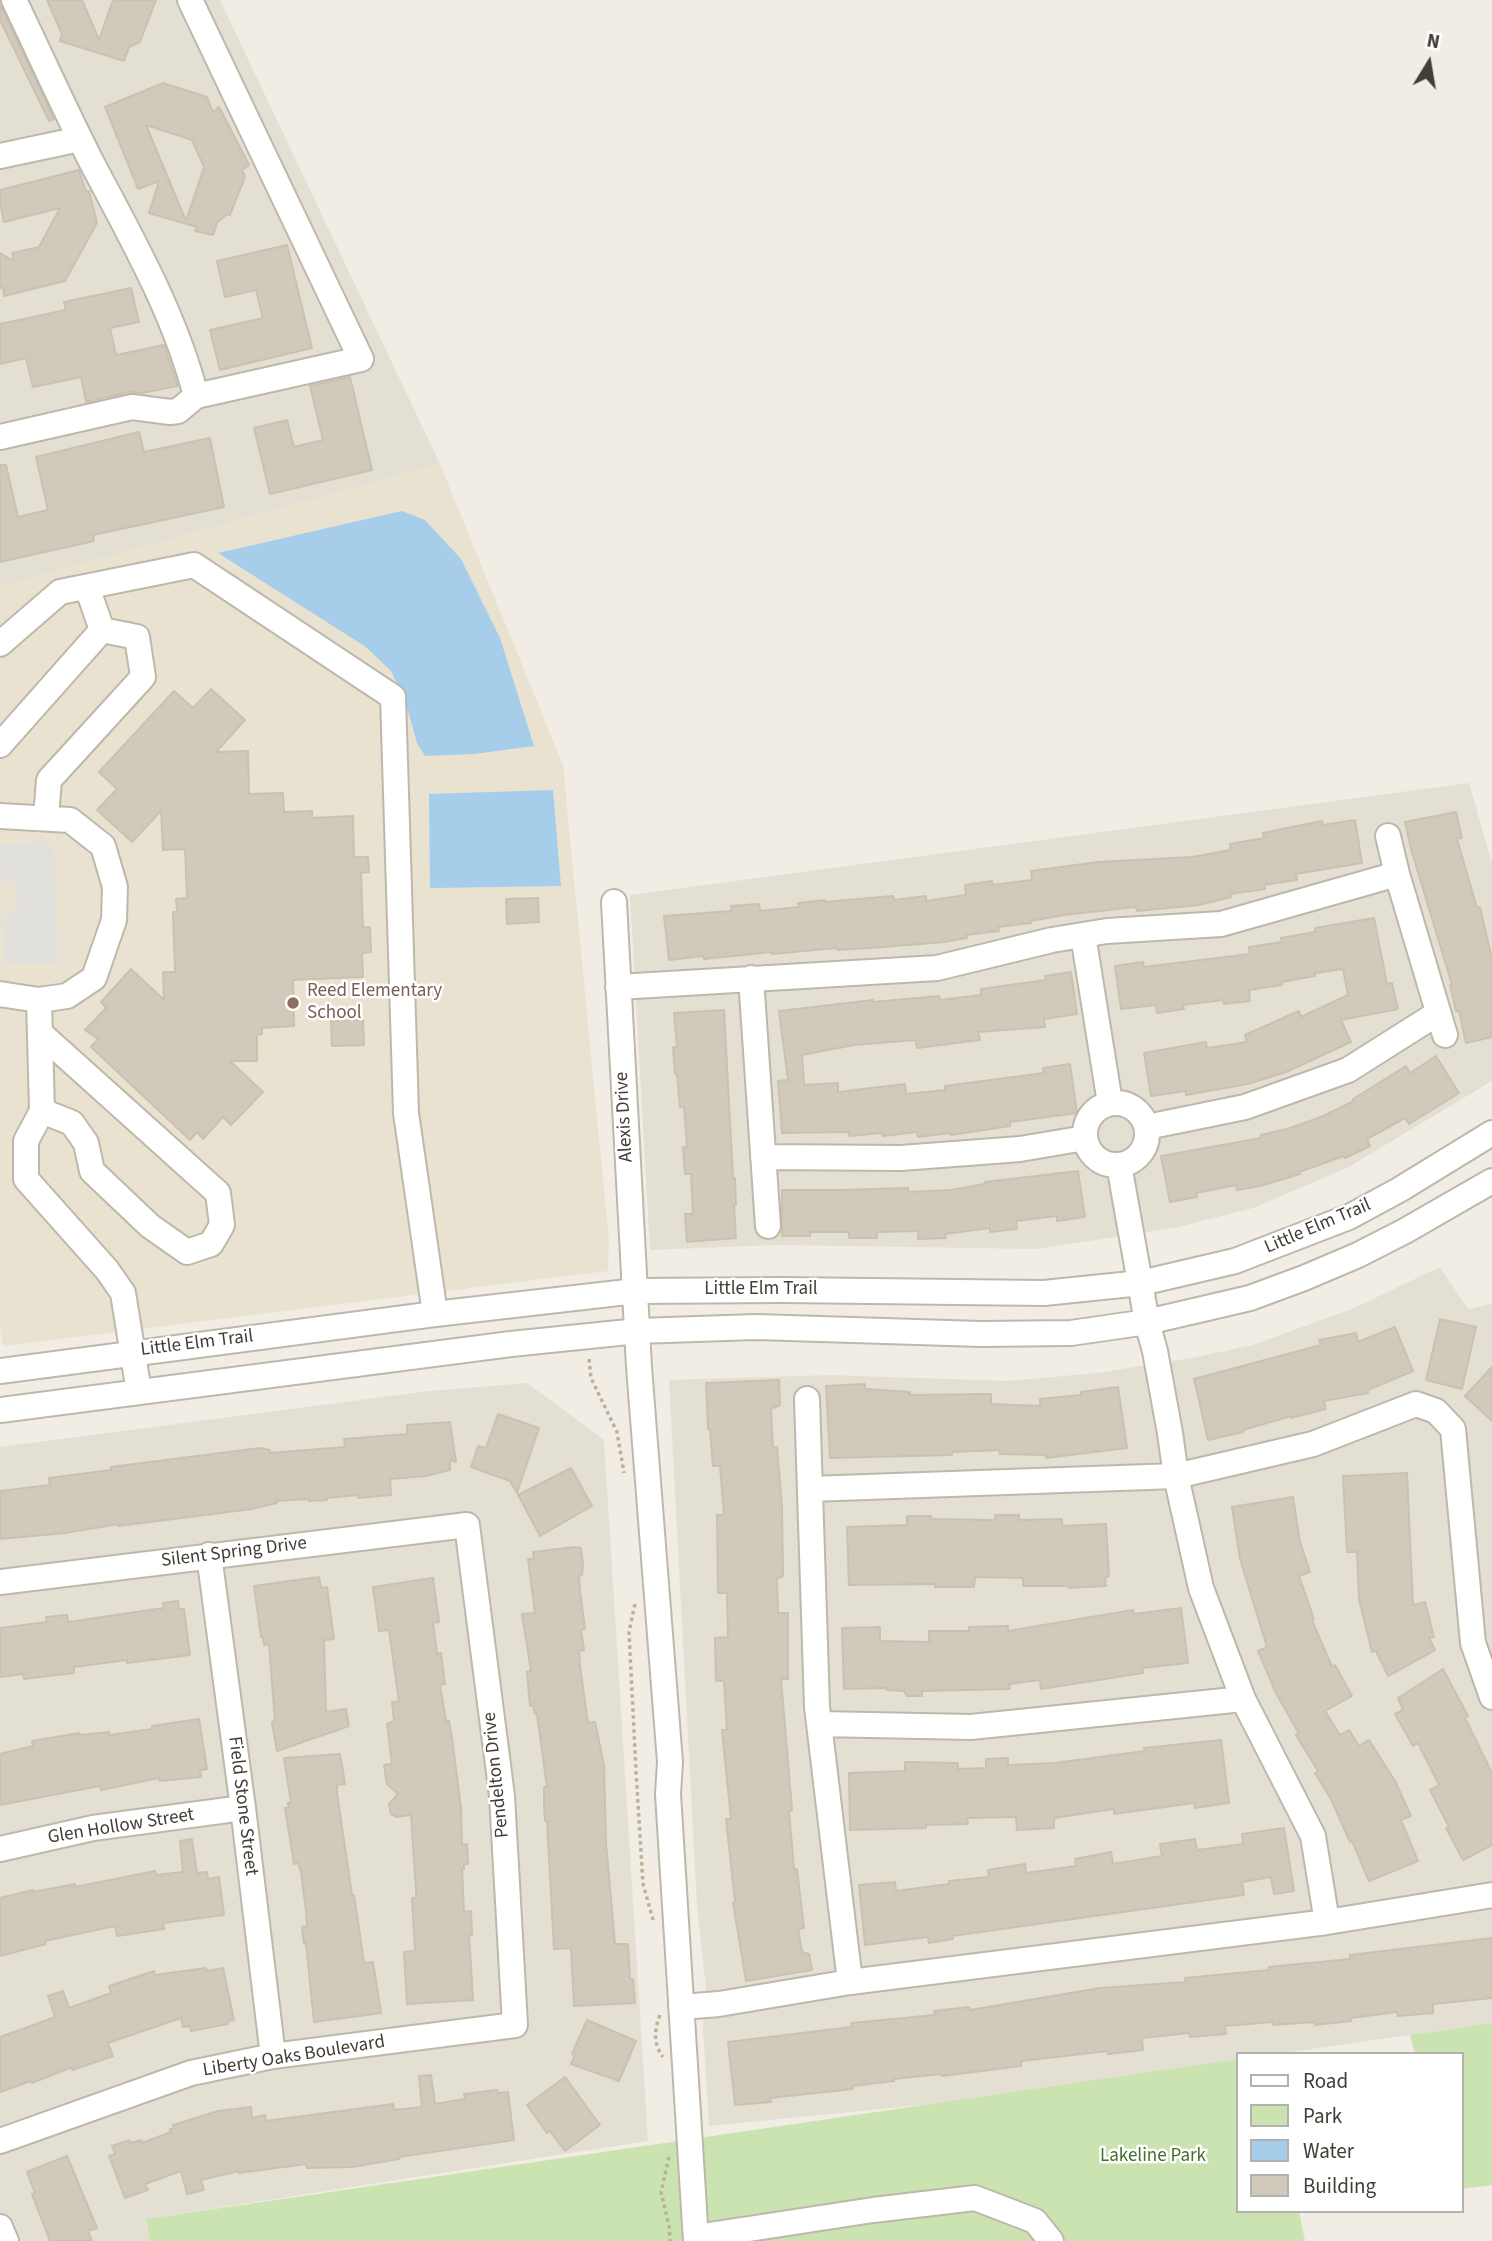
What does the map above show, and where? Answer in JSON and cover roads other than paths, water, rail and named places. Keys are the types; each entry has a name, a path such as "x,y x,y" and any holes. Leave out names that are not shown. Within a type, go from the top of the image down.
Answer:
{"street":[{"path":"13,0 80,139 154,282 187,358 196,397"},
{"path":"0,437 132,407 178,411 196,397 361,359 190,0"},
{"path":"0,156 80,139"},
{"path":"0,644 60,592 194,565 393,696 406,1113 435,1314"},
{"path":"87,587 102,630"},
{"path":"0,745 102,630"},
{"path":"46,817 49,780 143,677 136,637 102,630"},
{"path":"0,816 70,820 103,846 115,887 114,920 94,978 67,996 39,1000 0,994"},
{"path":"1147,1127 1245,1107 1348,1070 1441,1024 1388,836"},
{"path":"618,987 937,968 1083,935 1221,924 1397,874"},
{"name":"Alexis Drive","path":"614,902 638,1331 670,1762 668,1794 671,2011 696,2239"},
{"path":"1083,935 1110,1103"},
{"path":"751,978 768,1226"},
{"path":"39,1000 42,1111 26,1141 26,1179 107,1270 122,1293 139,1392"},
{"path":"40,1033 218,1193 222,1226 211,1244 187,1252 150,1226 92,1171 86,1143 72,1123 42,1111"},
{"path":"1110,1103 1129,1105 1137,1111 1147,1127 1144,1148 1138,1157 1119,1165 1100,1161 1088,1147 1085,1138 1088,1120 1094,1112 1110,1103"},
{"name":"Little Elm Trail","path":"0,1371 435,1314 636,1291 1044,1293 1141,1283 1235,1261 1349,1217 1492,1133"},
{"path":"763,1157 901,1158 1020,1149 1085,1138"},
{"path":"1119,1165 1176,1476 1201,1588 1244,1699 1314,1836 1327,1923"},
{"name":"Little Elm Trail","path":"0,1410 511,1344 638,1331 755,1327 981,1334 1071,1333 1147,1322 1250,1298 1304,1278 1405,1231 1492,1181"},
{"path":"807,1399 819,1724 850,1982"},
{"path":"810,1489 1176,1476 1312,1444 1416,1404 1436,1411 1453,1429 1473,1643 1492,1697"},
{"name":"Silent Spring Drive","path":"0,1582 467,1525"},
{"name":"Pendelton Drive","path":"467,1525 502,1796 515,2025"},
{"name":"Field Stone Street","path":"209,1555 273,2056"},
{"path":"819,1724 971,1727 1244,1699"},
{"name":"Glen Hollow Street","path":"0,1850 93,1828 243,1808"},
{"path":"671,2011 850,1982 1327,1923 1492,1895"},
{"name":"Liberty Oaks Boulevard","path":"0,2141 191,2073 273,2056 515,2025"},
{"path":"696,2239 873,2210 975,2198 1035,2221 1051,2241"},
{"path":"0,2227 6,2241"}],"water":[{"path":"402,511 425,520 461,559 500,638 534,746 474,754 425,756 417,743 405,700 391,671 366,647 218,553"},
{"path":"553,790 561,886 430,888 429,794"}],"place":[{"name":"Reed Elementary School","path":"293,1003"}],"park label":[{"name":"Lakeline Park","path":"1153,2157"}]}
